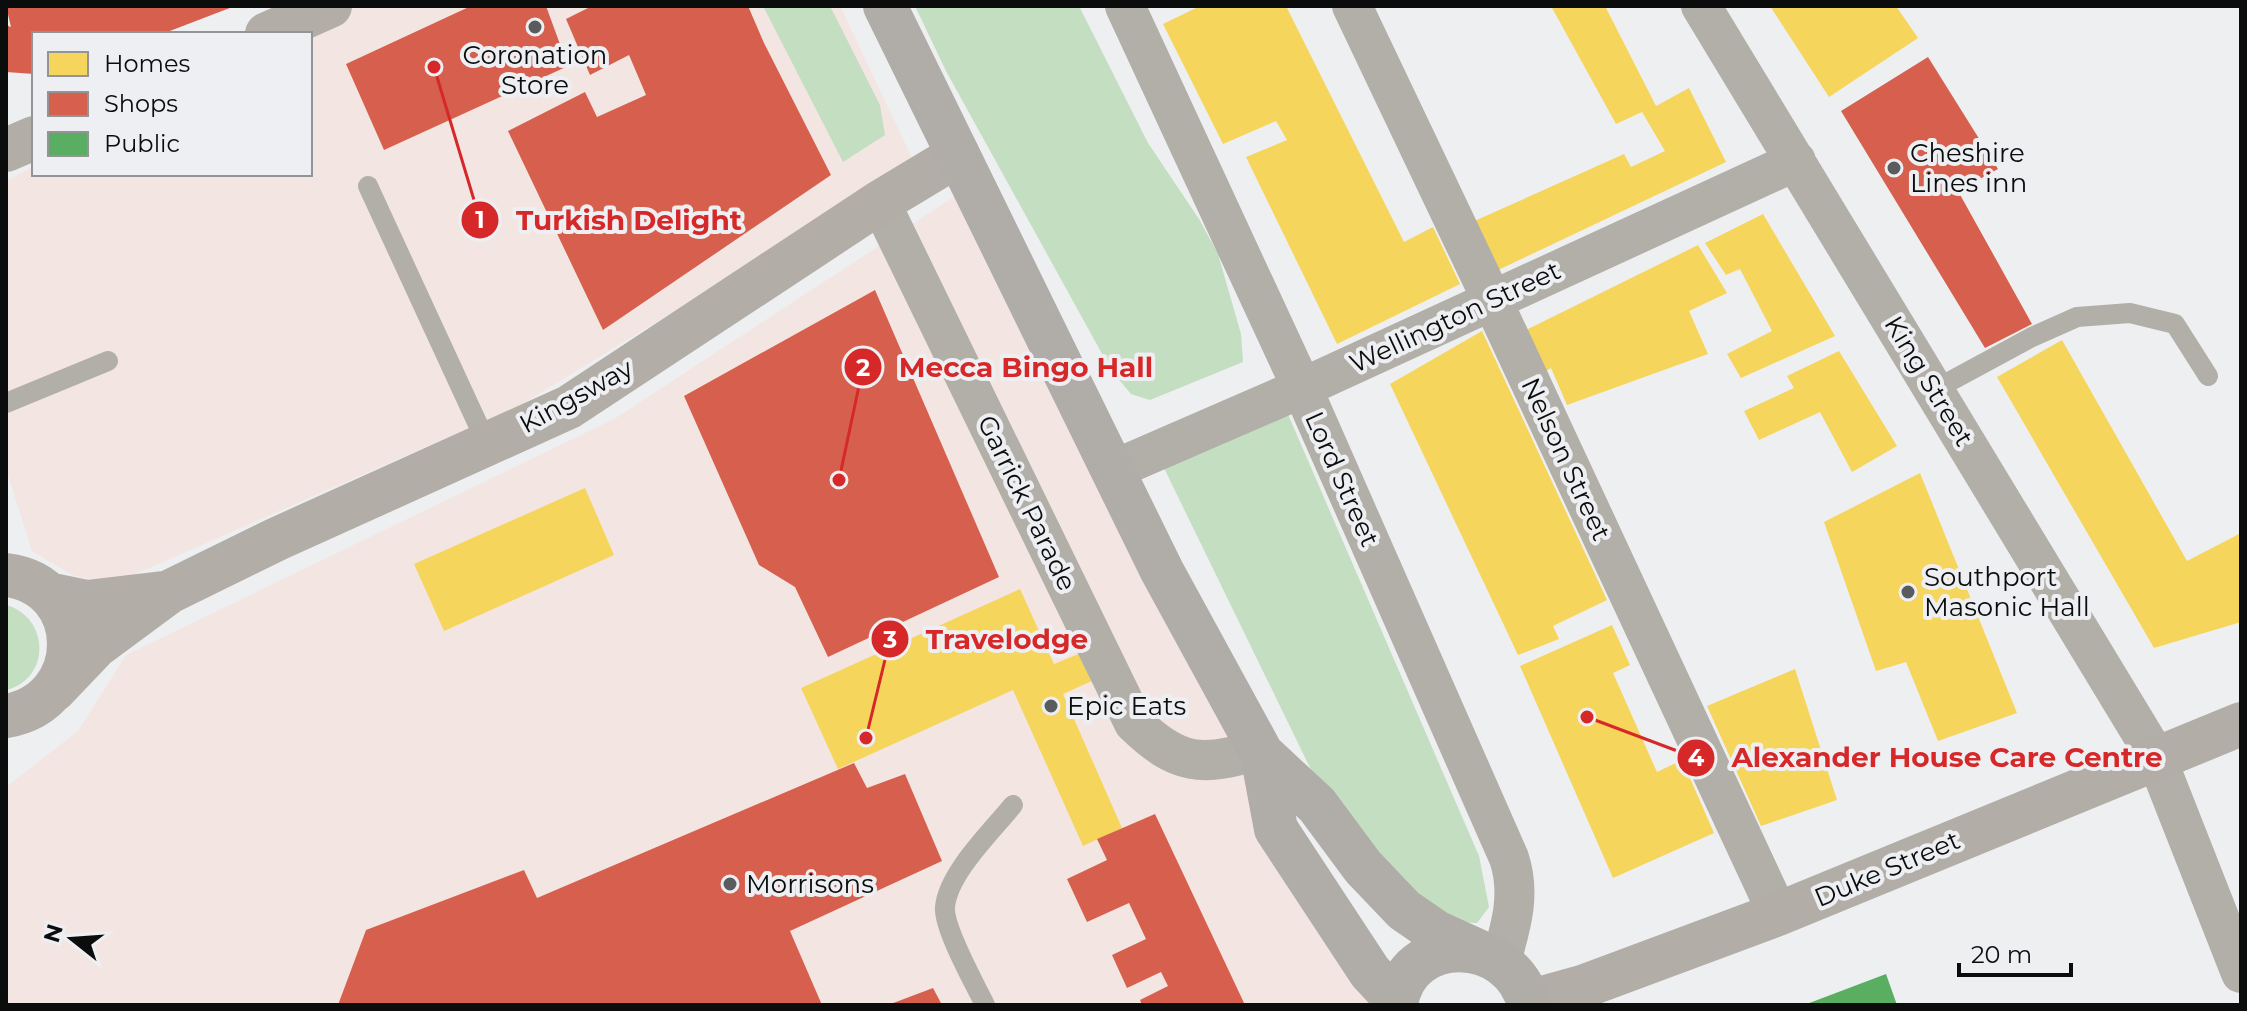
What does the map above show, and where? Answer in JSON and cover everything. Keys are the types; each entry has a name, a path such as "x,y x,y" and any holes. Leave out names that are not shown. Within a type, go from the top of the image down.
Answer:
{"highway":[{"path":"885,7 1162,571 1260,751 1276,829 1370,972 1395,1003 1406,980 1435,954 1457,949 1489,956"},
{"path":"1260,751 1317,805 1363,867 1404,910 1436,932 1489,956 1518,980 1528,1004"}],"street":[{"path":"272,32 330,6"},
{"name":"Lord Street","path":"1125,6 1302,388 1512,867 1516,897 1489,956"},
{"name":"Nelson Street","path":"1352,6 1778,914"},
{"name":"King Street","path":"1701,6 2156,757 2241,973"},
{"path":"6,128 32,135"},
{"path":"6,150 32,137"},
{"name":"Kingsway","path":"22,712 96,646 169,592 277,539 569,407 880,202 958,155"},
{"name":"Wellington Street","path":"1113,470 1302,388 1796,161"},
{"name":"Garrick Parade","path":"880,202 1134,723 1153,742 1179,756 1197,761 1228,760 1260,751"},
{"path":"6,545 28,584 61,611 68,630 70,651 65,672 22,712"},
{"name":"Kingsway","path":"28,584 87,602 169,592"},
{"name":"Duke Street","path":"1528,1004 1778,914 2241,724"}],"lane":[{"path":"368,186 487,444"},
{"path":"1934,390 2032,337 2077,317 2130,313 2175,324 2208,376"},
{"path":"6,403 108,361"},
{"path":"985,1005 953,937 944,909 953,880 1013,805"}],"shaded area":[{"path":"314,6 840,6 915,164 519,406 113,584 72,575 32,551 6,469 6,181 32,167 32,176 312,176 310,32"},
{"path":"972,185 1276,829 1396,1005 6,1005 6,787 78,731 126,655 614,419"}],"green space":[{"path":"763,6 830,6 880,105 885,135 843,162"},
{"path":"915,6 1079,6 1148,143 1199,219 1218,254 1241,334 1243,362 1150,400 1131,394 1111,370 946,71"},
{"path":"1287,412 1479,856 1489,907 1477,923 1458,922 1414,899 1315,778 1164,468"},
{"path":"6,605 31,622 39,648 31,674 21,684 6,690"}],"building: Homes":[{"path":"1200,6 1286,6 1404,242 1433,227 1460,284 1337,344 1246,157 1287,140 1276,121 1223,144 1163,24"},
{"path":"1551,6 1605,6 1656,106 1689,88 1726,162 1494,272 1470,223 1624,154 1631,167 1665,151 1642,112 1616,124"},
{"path":"1770,6 1896,6 1918,38 1829,97"},
{"path":"1763,214 1835,336 1741,378 1727,354 1772,331 1740,269 1726,275 1705,243"},
{"path":"1698,245 1727,293 1689,311 1708,354 1567,405 1551,368 1538,376 1520,333"},
{"path":"1482,331 1607,600 1553,626 1559,639 1518,655 1390,384"},
{"path":"2062,340 2187,561 2241,533 2241,622 2154,648 1997,377"},
{"path":"1839,351 1897,446 1852,472 1820,412 1759,440 1744,411 1794,388 1787,376"},
{"name":"Southport Masonic Hall","path":"1920,473 2017,713 1938,741 1906,662 1876,671 1824,522"},
{"path":"585,488 614,555 444,631 414,564"},
{"path":"1020,589 1054,664 1081,653 1094,680 1063,694 1122,828 1083,846 1013,690 838,769 801,688"},
{"path":"1612,625 1630,665 1613,673 1657,772 1682,760 1714,833 1613,878 1520,666"},
{"path":"1795,669 1837,800 1761,826 1707,706"}],"building: Shops":[{"path":"6,6 235,6 167,32 32,32 32,74 6,72 6,25 11,27"},
{"path":"471,6 546,6 568,66 384,150 346,64"},
{"path":"592,6 748,6 831,175 603,330 508,131 585,92 597,117 646,95 629,55 590,75 566,19"},
{"path":"1928,57 1998,169 1958,191 2032,324 1985,348 1841,111"},
{"path":"875,290 999,577 828,657 795,587 759,565 684,396"},
{"name":"Morrisons","path":"854,763 867,788 905,774 942,861 790,931 822,1005 338,1005 366,930 524,870 537,898"},
{"path":"1155,814 1245,1005 1142,1005 1140,1000 1168,986 1161,972 1127,988 1112,955 1146,939 1129,903 1087,922 1067,879 1107,860 1097,839"},
{"path":"933,988 942,1005 888,1005"}],"building: Public":[{"path":"1886,974 1897,1005 1804,1005"}],"place":[{"name":"Coronation Store","path":"535,27"},
{"name":"Turkish Delight","path":"434,67"},
{"name":"Cheshire Lines inn","path":"1894,168"},
{"name":"Mecca Bingo Hall","path":"839,480"},
{"name":"Southport Masonic Hall","path":"1908,592"},
{"name":"Epic Eats","path":"1051,706"},
{"name":"Alexander House Care Centre","path":"1587,717"},
{"name":"Travelodge","path":"866,738"},
{"name":"Morrisons","path":"730,884"}]}
